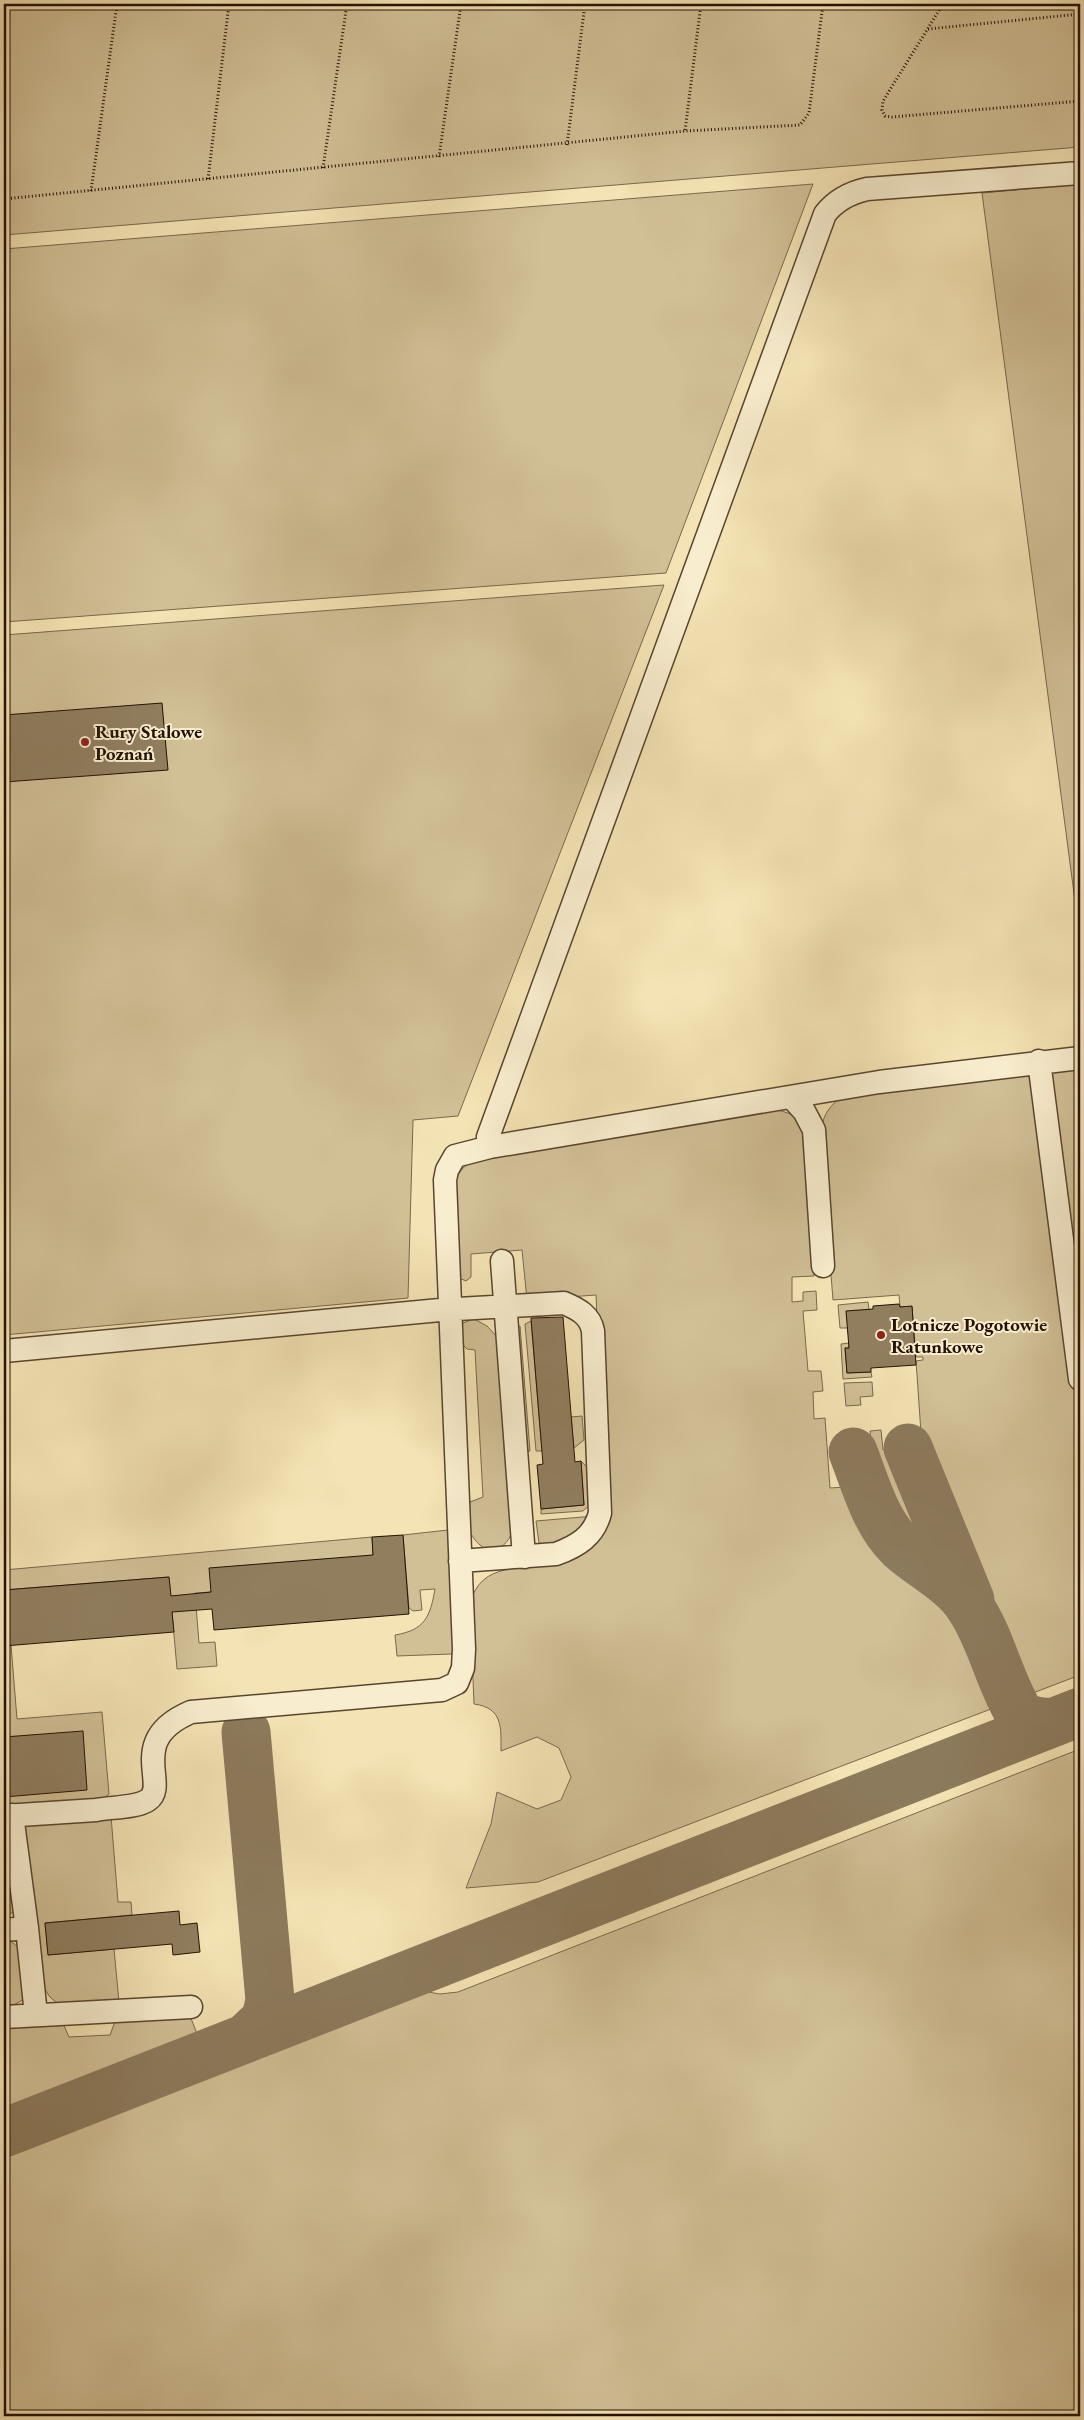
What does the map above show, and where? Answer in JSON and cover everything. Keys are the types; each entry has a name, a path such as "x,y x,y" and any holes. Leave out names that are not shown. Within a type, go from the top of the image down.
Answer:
{"lane":[{"path":"490,1147 488,1137 825,214 837,201 867,189 1080,173"},
{"path":"36,2015 27,1928 8,1816 96,1810 141,1804 147,1801 152,1797 155,1785 153,1756 156,1740 166,1726 191,1712 450,1688 460,1677 464,1659 446,1170 455,1156 490,1147 905,1078 1039,1061 1080,1058"},
{"path":"1039,1061 1080,1378"},
{"path":"822,1266 814,1111 818,1101 827,1091"},
{"path":"792,1098 804,1111 814,1130"},
{"path":"502,1261 524,1557"},
{"path":"4,1350 450,1309 564,1303 584,1314 591,1321 593,1331 600,1513 597,1523 588,1538 569,1550 556,1554 460,1561"},
{"path":"4,1930 27,1928"},
{"path":"4,2017 191,2007"}],"path":[{"path":"91,191 117,4"},
{"path":"208,180 229,4"},
{"path":"324,168 347,4"},
{"path":"440,157 461,4"},
{"path":"567,144 585,4"},
{"path":"685,132 700,4"},
{"path":"4,199 685,132 800,125 809,113 823,4"},
{"path":"943,4 883,101 882,110 884,116 892,118 1080,101"},
{"path":"927,29 1080,14"}],"shaded area":[{"path":"4,4 1080,4 1080,147 4,235"},
{"path":"813,184 666,573 4,622 4,249"},
{"path":"1080,184 1080,939 982,193"},
{"path":"664,585 458,1116 413,1120 408,1298 4,1335 4,635"},
{"path":"1080,1065 1080,1349 1044,1077 1051,1067"},
{"path":"1027,1070 1036,1078 1080,1414 1080,1675 538,1882 466,1888 491,1824 497,1792 537,1809 561,1800 571,1777 559,1748 537,1737 501,1751 500,1727 495,1714 483,1706 474,1704 470,1604 483,1580 505,1570 556,1560 574,1547 606,1516 596,1295 527,1300 522,1250 471,1254 471,1277 466,1281 459,1278 455,1179 463,1168 473,1160 772,1108 794,1115 806,1137 814,1276 792,1277 792,1302 803,1301 803,1292 816,1291 817,1310 803,1311 808,1371 821,1371 823,1391 813,1392 814,1419 825,1418 830,1488 846,1487 844,1453 871,1451 870,1431 881,1430 883,1450 922,1447 916,1361 923,1360 923,1357 916,1357 912,1307 900,1307 899,1295 833,1300 820,1134 822,1123 831,1106 839,1099"},
{"path":"868,1302 869,1309 848,1328 840,1328 838,1305"},
{"path":"440,1318 457,1651 451,1654 397,1656 395,1635 405,1633 420,1626 428,1615 435,1589 420,1590 422,1610 413,1611 409,1608 403,1535 448,1530"},
{"path":"474,1319 487,1326 497,1337 513,1531 504,1545 488,1550 476,1542 468,1524 470,1502 483,1497 475,1350 467,1349 460,1342 460,1329 463,1323"},
{"path":"531,1321 542,1451 536,1451 525,1324"},
{"path":"520,1326 530,1451 525,1452 516,1328"},
{"path":"849,1343 849,1348 845,1348 847,1373 871,1372 872,1377 843,1379 841,1344"},
{"path":"872,1382 873,1396 860,1397 861,1405 846,1406 844,1383"},
{"path":"582,1416 584,1440 574,1448 571,1417"},
{"path":"581,1461 587,1467 590,1505 583,1511 541,1514 541,1509 584,1505"},
{"path":"594,1516 586,1532 546,1548 539,1543 536,1521"},
{"path":"372,1537 373,1555 211,1592 195,1593 199,1643 215,1642 217,1666 177,1669 169,1577 4,1590 4,1570"},
{"path":"11,1645 17,1719 102,1712 109,1794 95,1806 4,1810 4,1646"},
{"path":"1080,1749 1080,2416 4,2416 4,2155 422,1991 440,1994 458,1992"},
{"path":"111,1816 118,1902 131,1902 132,1915 45,1923 48,1955 114,1949 119,2002 58,2004 44,1988 4,2009 4,1941 9,1940 22,1950 19,1907 4,1919 4,1821"},
{"path":"190,2016 198,2036 4,2112 4,2025 62,2021 69,2037 110,2035 116,2019"}],"building":[{"name":"Rury Stalowe Poznań","path":"162,703 168,770 4,782 4,715"},
{"name":"Lotnicze Pogotowie Ratunkowe","path":"899,1304 900,1307 912,1306 916,1365 871,1368 871,1372 847,1373 845,1348 849,1348 846,1311 873,1309 873,1306"},
{"path":"563,1317 575,1462 581,1461 584,1505 541,1509 537,1465 543,1464 531,1318"},
{"path":"403,1535 409,1614 214,1630 212,1609 172,1612 174,1632 4,1646 4,1590 169,1577 171,1596 211,1592 209,1568 373,1555 372,1537"},
{"path":"83,1731 87,1790 4,1797 4,1737"},
{"path":"179,1911 180,1925 197,1923 200,1952 173,1955 172,1944 48,1955 45,1923"}],"taxiway":[{"path":"908,1448 970,1600"},
{"path":"853,1452 872,1502 892,1537 901,1547 956,1589 970,1607 978,1620 1006,1688 1020,1715 1037,1722 1055,1722"},
{"path":"4,2133 1080,1712"},
{"path":"245,2039 266,2019 270,2000 246,1732"}],"place":[{"name":"Rury Stalowe Poznań","path":"85,742"},
{"name":"Lotnicze Pogotowie Ratunkowe","path":"881,1335"}]}
